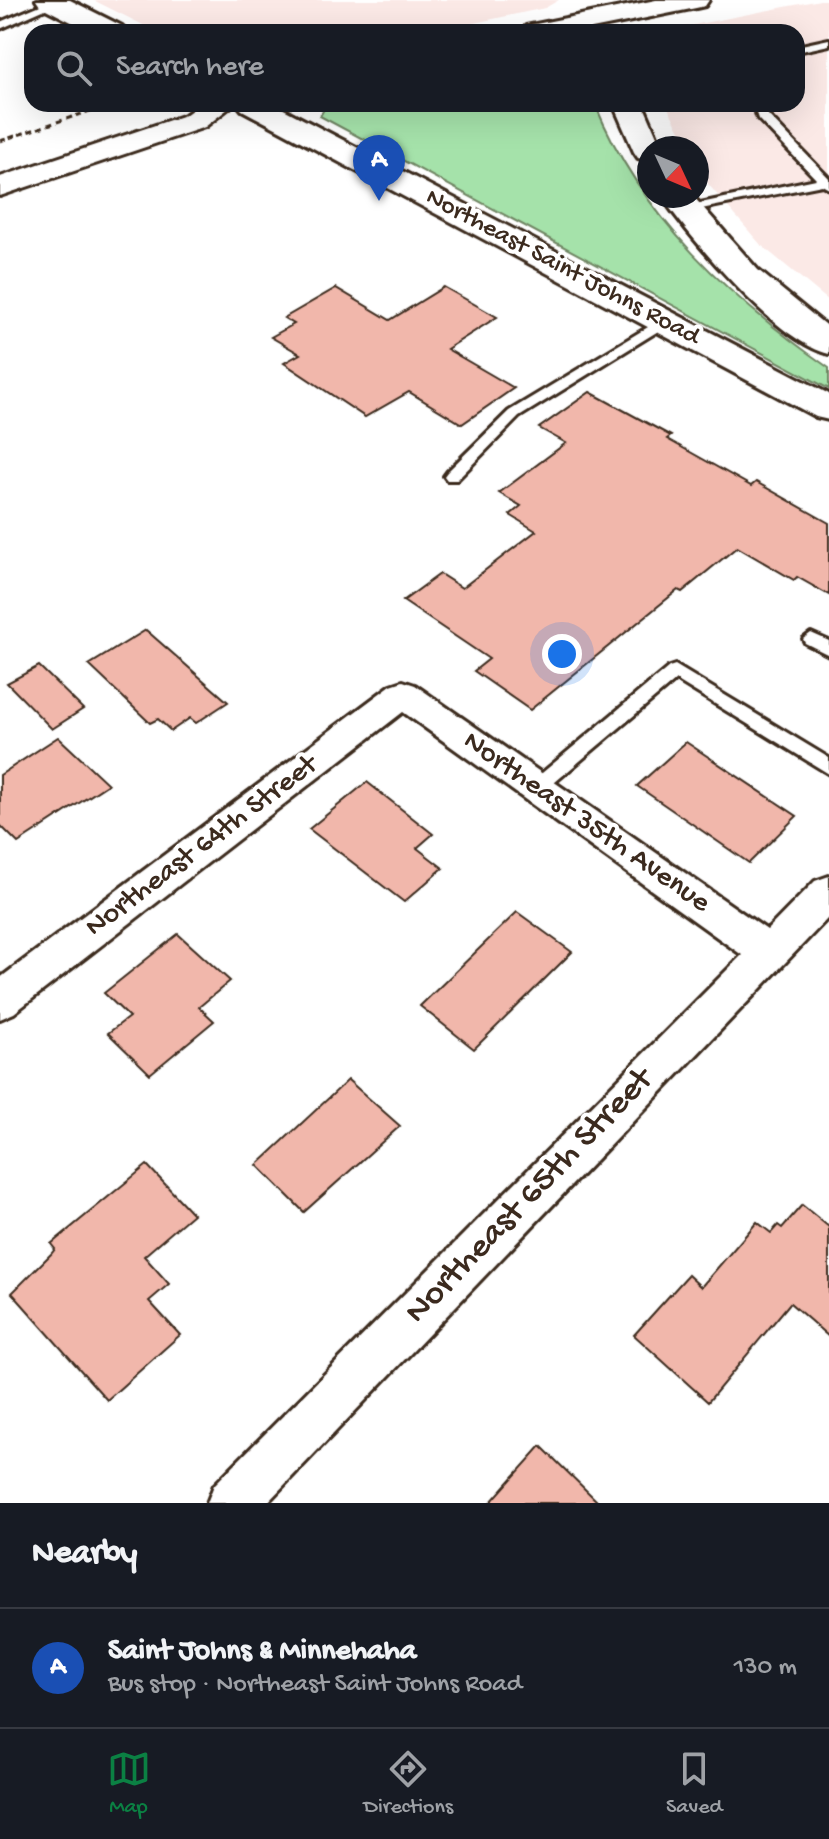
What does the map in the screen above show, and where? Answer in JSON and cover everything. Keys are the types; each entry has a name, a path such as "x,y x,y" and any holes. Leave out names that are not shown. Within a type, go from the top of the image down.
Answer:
{"main road":[{"path":"566,24 696,0"},
{"path":"51,1 96,24"},
{"path":"0,159 110,112"},
{"path":"0,187 195,121 208,112"},
{"name":"Northeast Saint Johns Road","path":"267,112 829,409"},
{"path":"632,112 642,136"},
{"path":"686,208 774,301 829,344"}],"street":[{"name":"Northeast 35th Avenue","path":"403,694 768,952"},
{"name":"Northeast 64th Street","path":"0,1001 403,694"},
{"name":"Northeast 65th Street","path":"232,1503 829,892"}],"lane":[{"path":"0,26 51,1"},
{"path":"805,47 829,42"},
{"path":"761,112 827,183"},
{"path":"709,199 827,183"},
{"path":"452,476 514,414 663,322"},
{"path":"811,639 829,649"},
{"path":"536,788 675,671 829,767"}],"path":[{"path":"0,141 108,112"}],"shaded area":[{"path":"93,0 559,0 545,8 470,24 141,24"},
{"path":"829,0 829,301 761,245 709,185 709,136 683,136 670,112 805,112 805,24 698,24"}],"green space":[{"path":"322,112 599,112 637,184 637,208 656,208 692,253 724,284 792,342 829,368 829,389 320,116"}],"building":[{"path":"444,287 497,317 447,349 514,388 462,424 409,392 365,417 284,363 300,354 271,337 294,324 284,318 336,288 390,320"},
{"path":"590,392 671,436 667,439 751,486 756,482 829,523 829,595 797,577 794,580 737,547 682,592 678,590 530,710 474,671 489,659 403,601 440,574 462,588 536,531 510,515 521,506 499,493 566,443 539,428"},
{"path":"146,630 228,702 196,723 190,718 171,731 158,719 150,723 89,665"},
{"path":"39,666 83,709 52,729 7,683"},
{"path":"58,737 108,784 18,843 0,825 0,775"},
{"path":"686,742 797,816 749,863 637,786"},
{"path":"367,782 433,834 417,848 443,868 404,902 309,829"},
{"path":"517,912 572,952 474,1049 420,1006"},
{"path":"178,934 230,981 199,1007 214,1021 150,1074 108,1033 129,1017 104,993"},
{"path":"348,1080 400,1126 304,1212 257,1165"},
{"path":"147,1165 193,1214 144,1256 169,1284 149,1301 180,1335 107,1400 12,1293 55,1249 51,1244"},
{"path":"802,1205 829,1227 829,1337 790,1303 708,1402 634,1335 688,1275 701,1287 757,1222 771,1233 778,1225 782,1228"},
{"path":"541,1446 599,1503 490,1503"}],"place":[{"name":"Saint Johns & Minnehaha","path":"379,201"}]}
